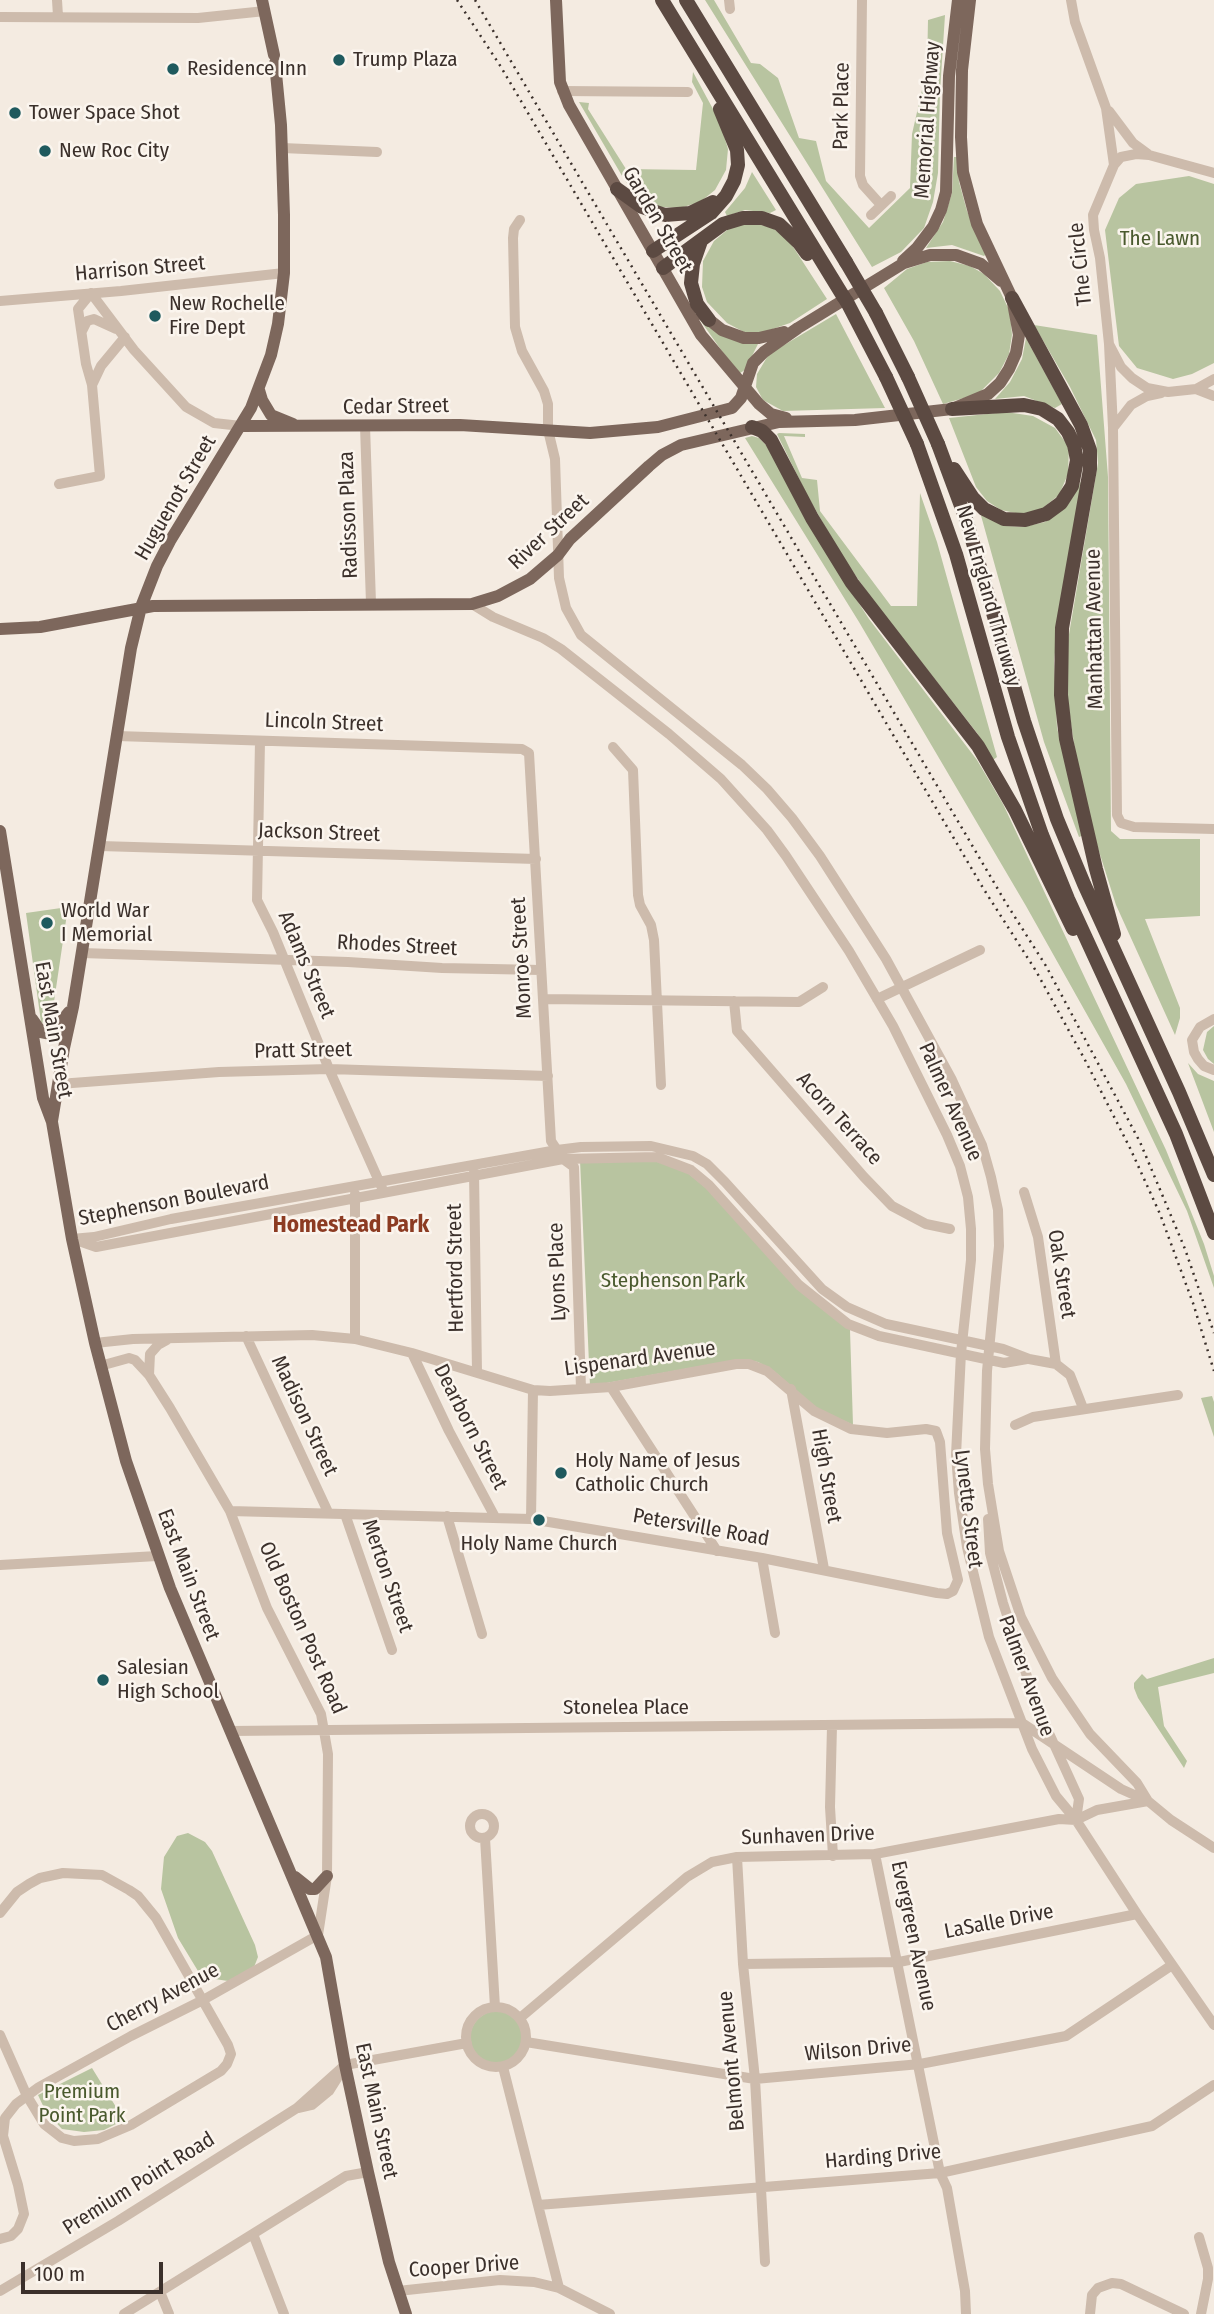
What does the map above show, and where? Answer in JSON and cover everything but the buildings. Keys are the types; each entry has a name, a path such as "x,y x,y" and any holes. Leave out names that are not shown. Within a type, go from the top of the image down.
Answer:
{"highway":[{"name":"New England Thruway","path":"663,0 825,275 843,296 887,377 917,444 956,554 1019,771 1055,867 1176,1134 1214,1233"},
{"name":"New England Thruway","path":"686,0 876,313 938,443 977,555 1034,755 1075,863 1185,1104 1214,1175"},
{"path":"653,251 711,213 730,188 737,173 737,150 695,54"},
{"path":"617,188 648,211 674,216 698,210 730,188"},
{"path":"663,268 702,238 732,220 752,217 771,220 787,230 825,275"},
{"path":"702,238 693,264 691,283 697,304 709,320"},
{"path":"1011,295 1081,425 1090,450 1090,469 1062,628 1061,695 1066,739 1081,807 1127,979"},
{"path":"938,443 978,504 1004,519 1025,520 1046,514 1061,503 1072,486 1077,468 1074,445 1063,425 1051,414 1034,406 1024,405 952,410"},
{"path":"752,427 762,431 771,440 811,518 852,583 978,746 1015,810 1066,917 1104,978"}],"main road":[{"name":"Garden Street","path":"556,0 562,91 701,335 744,388 767,411 793,420"},
{"name":"Memorial Highway","path":"896,268 928,234 938,219 944,201 950,60 958,0"},
{"name":"Memorial Highway","path":"970,0 961,69 963,172 977,224 1011,295"},
{"name":"Huguenot Street","path":"52,1122 64,1048 74,1007 131,648 141,607 170,541 241,426 260,390 278,324 284,273 282,148 275,59 263,6"},
{"path":"673,284 709,320 729,334 751,339 798,328 896,268 930,255 956,255 973,260 988,270 1011,295 1019,335 1016,353 1000,383 988,394 952,410 855,419 793,420"},
{"name":"Cedar Street","path":"241,426 482,426 568,433 606,433 672,425 729,410 740,401 751,368 760,356 798,328"},
{"path":"260,390 263,404 271,415 304,427"},
{"name":"River Street","path":"0,629 67,622 141,607 472,604 522,585 558,555 570,539 662,455 700,439 793,420"},
{"name":"East Main Street","path":"0,831 43,1098 52,1122 72,1239 100,1366 125,1461 158,1556 326,1957 368,2172 406,2314"},
{"path":"29,1012 37,1028 41,1032 51,1034 74,1007"},
{"path":"292,1872 310,1889 319,1887 327,1877"}],"street":[{"path":"57,0 58,16"},
{"name":"Park Place","path":"862,0 860,176 863,185 881,205"},
{"path":"1072,0 1075,22 1106,108 1114,165"},
{"path":"0,17 198,18 263,6"},
{"path":"562,91 688,92"},
{"path":"1106,108 1133,143 1149,155"},
{"path":"282,148 377,152"},
{"path":"1114,165 1121,157 1149,155 1214,173"},
{"name":"The Circle","path":"1113,428 1109,344 1093,215 1114,165"},
{"path":"871,215 891,196"},
{"name":"Palmer Avenue","path":"520,220 514,229 513,238 514,327 522,351 544,391 548,404 548,430 555,459 559,578 563,596 580,635 733,757 767,789 820,856 902,987 963,1102 982,1145 998,1210 999,1246 985,1417 990,1553 1003,1603 1037,1707 1079,1799 1076,1821"},
{"name":"Harrison Street","path":"0,301 121,292 284,273"},
{"path":"59,485 100,476 92,385 78,309 91,293"},
{"name":"Cedar Street","path":"91,293 174,397 214,424 241,426"},
{"path":"82,331 87,321 94,319 122,334 92,385"},
{"name":"The Circle","path":"1109,344 1121,367 1132,378 1147,388 1168,392"},
{"name":"The Circle","path":"1113,428 1130,405 1147,396 1196,389 1214,379"},
{"path":"1196,389 1214,396"},
{"name":"Radisson Plaza","path":"365,426 371,603"},
{"name":"Manhattan Avenue","path":"1113,428 1118,820 1125,826 1214,829"},
{"name":"Palmer Avenue","path":"472,604 493,617 543,638 561,649 669,734 721,779 767,830 786,856 849,951 877,999 947,1135 965,1187 970,1212 971,1250 957,1419 959,1493 979,1601 989,1637 1021,1723 1056,1796 1076,1821 1214,2025"},
{"name":"Lincoln Street","path":"117,736 522,749 529,752"},
{"name":"Adams Street","path":"260,741 257,900 381,1187"},
{"path":"612,747 633,770 638,895 653,931 661,1086"},
{"name":"Monroe Street","path":"529,752 551,1141 560,1154"},
{"name":"Jackson Street","path":"100,846 536,859"},
{"path":"877,999 980,950"},
{"name":"Rhodes Street","path":"82,953 541,970"},
{"path":"544,999 799,1002 823,987"},
{"name":"Acorn Terrace","path":"734,1001 737,1031 873,1187 892,1206 908,1216 926,1224 950,1229"},
{"path":"1214,1019 1200,1027 1192,1040 1198,1059 1204,1066 1214,1070"},
{"name":"Pratt Street","path":"59,1084 219,1072 329,1069 548,1076"},
{"name":"Stephenson Boulevard","path":"72,1239 355,1186 381,1187 474,1177 581,1147 651,1146 692,1156 707,1164 810,1277 847,1307 887,1324 990,1346 1029,1359 1056,1364"},
{"name":"Stephenson Boulevard","path":"72,1239 96,1247 355,1198 381,1187 472,1165 560,1154 657,1157 691,1170 709,1185 799,1285 848,1324 879,1336 1004,1363 1029,1359"},
{"name":"Lyons Place","path":"560,1154 574,1167 581,1390"},
{"name":"Hertford Street","path":"472,1165 477,1372"},
{"path":"355,1186 355,1339"},
{"name":"Oak Street","path":"1024,1192 1038,1237 1056,1364"},
{"name":"Lispenard Avenue","path":"95,1343 133,1339 246,1336 312,1335 355,1339 412,1353 533,1390 611,1387 736,1364 749,1364 766,1371 791,1389 814,1411 851,1429 887,1433 926,1429 936,1432"},
{"name":"Madison Street","path":"246,1336 328,1512"},
{"path":"149,1376 150,1354 167,1340"},
{"name":"Dearborn Street","path":"412,1353 449,1431 495,1517"},
{"name":"Old Boston Post Road","path":"100,1366 128,1358 135,1360 149,1376 230,1511 267,1608 316,1702 326,1731 328,1754 327,1877 318,1935"},
{"path":"1056,1364 1070,1375 1083,1408"},
{"path":"611,1387 717,1551"},
{"name":"High Street","path":"791,1389 824,1569"},
{"path":"531,1519 533,1390"},
{"path":"1016,1425 1033,1417 1178,1395"},
{"name":"Lynette Street","path":"936,1432 940,1442 947,1533 958,1580 953,1591"},
{"name":"Palmer Avenue","path":"988,1484 999,1551 1036,1648 1070,1707 1090,1734 1137,1783 1148,1801"},
{"name":"Petersville Road","path":"230,1511 531,1519 824,1569 937,1593 947,1594 953,1591"},
{"name":"Merton Street","path":"345,1514 391,1650"},
{"path":"447,1516 482,1634"},
{"path":"0,1565 158,1556"},
{"path":"762,1558 775,1633"},
{"path":"1021,1723 1121,1789 1148,1801 1171,1820 1214,1848"},
{"name":"Stonelea Place","path":"231,1731 1021,1723"},
{"path":"832,1726 830,1807 833,1856"},
{"name":"Sunhaven Drive","path":"520,2018 687,1877 712,1862 737,1857 876,1854 1059,1819 1076,1821 1097,1810 1148,1801"},
{"path":"485,1838 495,2007"},
{"name":"Evergreen Avenue","path":"876,1854 940,2173 947,2189 965,2291 966,2314"},
{"name":"Belmont Avenue","path":"737,1857 743,1964 755,2079 765,2262"},
{"path":"0,1913 18,1892 40,1878 63,1873 102,1875 129,1890 156,1918 231,2054 221,2071 131,2125 98,2139 74,2141 62,2138 44,2124 27,2096 0,2035"},
{"name":"LaSalle Drive","path":"743,1964 899,1962 1137,1914"},
{"name":"Cherry Avenue","path":"0,2239 11,2236 22,2222 24,2214 3,2136 3,2125 8,2112 27,2096 131,2035 203,2000 318,1935"},
{"name":"Wilson Drive","path":"526,2042 755,2079 920,2064 1066,2036 1172,1965"},
{"path":"495,2007 513,2012 520,2018 526,2042 518,2057 503,2067 484,2065 470,2052 466,2034 472,2018 479,2012 495,2007"},
{"path":"345,2065 467,2043"},
{"name":"Premium Point Road","path":"0,2291 298,2108 345,2065"},
{"path":"503,2067 559,2288"},
{"name":"Harding Drive","path":"538,2205 940,2173 1152,2126 1214,2085"},
{"path":"124,2314 346,2176 368,2172"},
{"path":"253,2234 284,2314"},
{"path":"1199,2237 1208,2268 1201,2314"},
{"name":"Cooper Drive","path":"398,2291 500,2280 534,2282 559,2288 610,2314"},
{"path":"1090,2314 1089,2303 1098,2288 1112,2283 1121,2284 1184,2314"},
{"path":"160,2292 169,2314"}],"green space":[{"path":"705,0 714,0 751,63 760,64 778,78 799,138 816,141 826,181 869,228 910,188 912,134 927,68 928,20 945,15 938,173 933,202 924,228 901,252 872,267"},
{"path":"693,72 720,122 728,149 726,170 715,190 700,202 680,208 660,207 645,200 625,181 579,102 589,103 588,109 626,169 696,170 703,103 692,82"},
{"path":"954,157 957,157 959,182 967,211 986,254 984,256 952,245 926,248 943,222 952,193"},
{"path":"752,172 776,210 770,213 745,210 727,216 725,212 745,188"},
{"name":"The Lawn","path":"1189,176 1214,184 1214,363 1192,374 1173,379 1137,368 1119,346 1105,230 1119,198 1136,184"},
{"path":"751,223 771,227 788,239 827,299 790,323 761,333 744,332 727,323 707,302 702,287 703,261 714,241 732,226"},
{"path":"950,261 970,266 984,274 1000,291 1010,312 1012,335 1009,354 999,373 978,394 943,404 914,341 884,288 907,269 927,262"},
{"path":"836,314 885,408 783,411 763,400 756,387 757,374 769,354"},
{"path":"700,320 739,342 758,344 745,370 740,373"},
{"path":"1034,325 1097,335 1108,477 1111,831 1120,839 1200,839 1200,916 1145,919 1180,1008 1175,1035 1116,905 1097,845 1076,757 1068,703 1066,652 1098,463 1096,440 1070,387"},
{"path":"1026,338 1062,404 1055,408 1024,396 995,399 1010,382 1022,359"},
{"path":"1006,412 1033,416 1055,428 1069,447 1068,474 1059,495 1039,511 1020,514 1001,510 987,501 976,487 949,418"},
{"path":"777,434 805,434 805,437 784,436 802,478 817,480 820,511 891,606 917,606 920,493 937,542 997,757 993,760 977,733 872,599 842,556 807,495"},
{"path":"745,438 759,438 767,446 817,538 869,619 977,760 1003,804 1166,1150 1204,1244 1214,1276 1214,1288 1187,1211 1126,1084 1026,906 859,622"},
{"path":"1083,478 1064,581 1054,660 1057,728 1084,835 1079,837 1044,742 980,512 1007,526 1023,527 1045,522 1069,502"},
{"path":"68,907 51,1022 46,1024 41,1022 26,913"},
{"path":"1214,1026 1214,1064 1203,1050 1207,1032"},
{"path":"1188,1063 1198,1074 1214,1081 1214,1132"},
{"name":"Stephenson Park","path":"580,1160 649,1160 670,1165 689,1174 712,1193 782,1271 822,1309 850,1330 853,1425 815,1407 774,1371 758,1362 740,1359 590,1386"},
{"path":"1212,1396 1214,1402 1214,1437 1201,1398"},
{"path":"1214,1658 1214,1673 1158,1687 1164,1726 1187,1761 1184,1768 1138,1698 1134,1683 1142,1674 1147,1679"},
{"path":"188,1833 205,1842 212,1851 255,1945 258,1957 254,1967 228,1981 208,1978 198,1971 178,1938 161,1889 164,1857 177,1836"},
{"path":"497,2011 516,2019 524,2038 516,2057 497,2065 478,2057 470,2038 478,2019"},
{"name":"Premium Point Park","path":"92,2068 124,2120 104,2130 84,2132 62,2129 46,2112 38,2095"}],"railway":[{"path":"457,0 501,67 983,888 1036,971 1130,1148 1160,1214 1193,1303 1214,1371"},
{"path":"475,0 1006,903 1046,966 1140,1142 1185,1249 1214,1333"}],"place":[{"name":"Trump Plaza","path":"339,60"},
{"name":"Residence Inn","path":"173,69"},
{"name":"Tower Space Shot","path":"15,113"},
{"name":"New Roc City","path":"45,151"},
{"name":"New Rochelle Fire Dept","path":"155,316"},
{"name":"World War I Memorial","path":"47,923"},
{"name":"Holy Name of Jesus Catholic Church","path":"561,1473"},
{"name":"Holy Name Church","path":"539,1520"},
{"name":"Salesian High School","path":"103,1680"}],"district":[{"name":"Homestead Park","path":"351,1226"}]}
